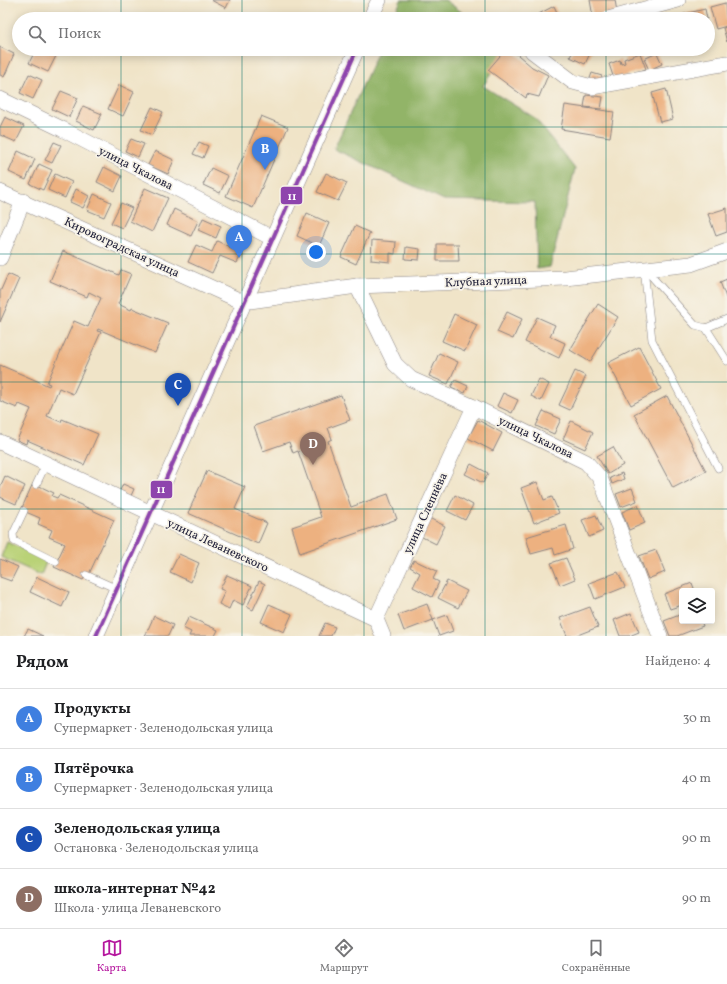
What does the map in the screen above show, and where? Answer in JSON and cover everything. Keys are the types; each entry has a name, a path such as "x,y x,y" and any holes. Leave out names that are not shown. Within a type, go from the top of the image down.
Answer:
{"street":[{"path":"373,12 379,0"},
{"path":"634,12 678,0"},
{"path":"96,636 152,514 243,302 354,56"},
{"path":"540,56 573,82 592,87 727,63"},
{"name":"улица Чкалова","path":"0,99 62,129 272,238"},
{"name":"Кировоградская улица","path":"0,192 23,201 243,302"},
{"path":"0,258 23,201"},
{"name":"Клубная улица","path":"243,302 357,286 565,278 691,264 727,251"},
{"name":"улица Чкалова","path":"357,286 395,364 411,379 474,407 586,462 600,478 660,636"},
{"name":"улица Слепнёва","path":"376,619 474,407"},
{"name":"улица Леваневского","path":"0,442 376,619"},
{"path":"376,619 382,636"}],"lane":[{"path":"644,269 695,325 706,328 727,319"},
{"path":"644,269 652,340 718,468"},
{"path":"706,328 727,361"},
{"path":"36,485 46,464"},
{"path":"24,511 13,534 14,541 56,562"},
{"path":"86,575 118,589"}],"green space":[{"path":"401,0 445,0 461,12 396,12"},
{"path":"376,56 502,56 483,86 535,118 575,169 550,267 537,269 535,202 444,200 334,149"},
{"path":"7,542 47,560 41,575 1,557"}],"building":[{"path":"211,0 230,0 226,8"},
{"path":"590,0 615,0 617,12 592,12"},
{"path":"725,3 727,26 716,29 715,12 711,12 710,7"},
{"path":"554,6 557,12 543,12"},
{"path":"705,9 706,12 693,12"},
{"path":"727,27 727,42 723,28"},
{"path":"0,47 12,53 13,56 4,77 0,75"},
{"path":"32,56 56,56 48,72 29,63"},
{"path":"500,56 519,56 532,67 548,75 539,97 527,94 526,98 488,70"},
{"path":"570,56 589,56 585,64"},
{"path":"632,56 641,56 646,69 614,79 609,64 620,60 621,64 625,63 624,59"},
{"path":"650,56 658,56 662,64 649,70 644,59"},
{"path":"592,73 602,76 599,84 589,81"},
{"path":"29,74 42,80 33,99 20,93"},
{"path":"119,85 134,92 123,116 108,109"},
{"path":"666,89 673,119 660,122 652,93"},
{"path":"61,91 78,98 69,117 52,109"},
{"path":"586,95 603,97 601,109 584,107"},
{"path":"565,105 614,112 610,137 561,129"},
{"path":"83,106 102,114 94,130 76,121"},
{"path":"152,107 163,112 152,135 141,130"},
{"path":"261,116 288,127 253,208 226,196"},
{"path":"5,117 24,126 16,142 0,135 0,127"},
{"path":"131,139 144,144 138,157 125,151"},
{"path":"54,142 61,145 52,163 45,160"},
{"path":"199,142 208,146 203,158 193,154"},
{"path":"18,151 35,159 26,180 9,172"},
{"path":"155,151 174,160 168,174 148,165"},
{"path":"39,164 52,170 43,190 30,184"},
{"path":"104,167 122,176 115,191 97,182"},
{"path":"211,168 228,176 220,193 203,185"},
{"path":"326,173 347,183 338,201 317,192"},
{"path":"55,174 72,182 65,198 48,190"},
{"path":"145,188 168,198 152,232 130,221"},
{"path":"76,189 89,196 83,208 70,202"},
{"path":"94,194 111,202 104,217 87,210"},
{"path":"121,203 132,208 122,228 111,223"},
{"path":"727,208 727,232 716,236 708,214"},
{"path":"174,209 198,221 191,236 167,225"},
{"path":"307,213 329,223 319,246 297,236"},
{"path":"203,218 221,226 216,238 198,230"},
{"path":"355,226 370,233 356,264 341,257"},
{"path":"372,240 396,242 395,254 390,253 390,262 371,260"},
{"path":"217,241 242,253 237,263 220,256 212,273 188,262 196,245 212,252"},
{"path":"437,244 458,244 459,261 437,261"},
{"path":"406,247 420,249 419,260 405,259"},
{"path":"63,251 119,275 121,270 131,274 118,304 131,310 132,308 168,323 155,353 98,329 97,331 101,332 73,394 59,388 47,416 61,422 62,419 98,434 84,465 27,440 26,444 17,440 31,409 19,404 17,408 0,401 0,365 49,386 50,384 47,383 74,321 88,327 101,298 89,292 87,297 50,281"},
{"path":"8,274 19,279 0,322 0,292"},
{"path":"727,279 727,300 720,282"},
{"path":"598,304 618,317 590,362 570,350"},
{"path":"507,312 522,319 513,339 497,332"},
{"path":"454,314 477,325 465,351 442,341"},
{"path":"537,317 555,325 550,336 565,343 559,358 525,342"},
{"path":"639,347 661,389 631,405 608,363"},
{"path":"439,353 458,362 448,384 429,376"},
{"path":"575,371 586,376 570,410 559,405"},
{"path":"539,379 549,384 541,401 531,396"},
{"path":"455,380 468,386 465,393 451,387"},
{"path":"503,393 518,400 512,413 497,406"},
{"path":"341,395 350,420 328,428 332,439 328,441 351,507 388,494 397,519 300,553 292,527 321,517 298,451 293,453 289,442 263,451 254,426"},
{"path":"667,396 706,471 673,488 634,414"},
{"path":"543,411 561,419 554,434 536,426"},
{"path":"478,420 502,433 493,451 468,438"},
{"path":"571,421 593,432 585,449 563,439"},
{"path":"613,447 623,465 608,474 597,456"},
{"path":"471,464 488,473 483,483 465,474"},
{"path":"207,471 245,487 235,509 267,523 258,544 188,513"},
{"path":"622,473 624,479 612,484 610,478"},
{"path":"5,476 25,486 16,504 0,497 0,487"},
{"path":"537,482 544,500 552,497 559,513 534,523 521,488"},
{"path":"33,483 54,493 52,496 57,498 59,495 114,520 89,574 87,573 83,580 54,567 65,544 49,537 52,530 38,524 40,518 21,510"},
{"path":"123,484 134,489 130,498 119,493"},
{"path":"632,488 637,501 621,507 616,494"},
{"path":"455,495 473,505 465,520 447,511"},
{"path":"638,505 645,523 629,530 622,512"},
{"path":"596,515 603,531 589,537 582,520"},
{"path":"429,518 445,526 436,544 420,536"},
{"path":"566,525 573,549 555,555 553,548 531,554 526,537"},
{"path":"656,550 665,572 648,579 639,556"},
{"path":"179,554 199,563 191,582 170,572"},
{"path":"566,558 575,579 560,585 551,563"},
{"path":"0,559 18,567 11,581 0,577"},
{"path":"414,560 437,571 433,579 439,582 432,597 413,587 420,573 410,567"},
{"path":"618,572 625,587 595,599 589,583"},
{"path":"227,575 252,586 243,605 233,600 229,609 219,604 225,591 220,589"},
{"path":"37,577 69,592 62,607 30,592"},
{"path":"259,581 265,584 253,610 247,607"},
{"path":"447,581 467,591 458,608 438,598"},
{"path":"692,583 694,588 679,588"},
{"path":"679,588 679,606 670,609 664,594"},
{"path":"269,604 292,614 284,632 261,622"},
{"path":"427,604 433,620 404,631 398,615"},
{"path":"590,607 598,627 575,636 567,636 560,618"},
{"path":"631,613 639,632 629,636 620,636 614,620"},
{"path":"447,615 453,631 439,636 433,620"},
{"path":"679,615 679,624 702,624 703,626 677,636 670,636 664,621"},
{"path":"154,616 173,625 168,636 145,636"},
{"path":"189,617 218,630 215,636 189,636 191,632 183,628"},
{"path":"325,623 335,627 331,636 319,636"},
{"path":"28,629 43,636 24,636"}],"transit line":[{"name":"11","path":"96,636 354,56"}],"place":[{"name":"Пятёрочка","path":"265,170"},
{"name":"Продукты","path":"239,258"},
{"name":"Зеленодольская улица","path":"178,406"},
{"name":"школа-интернат №42","path":"313,465"}]}
